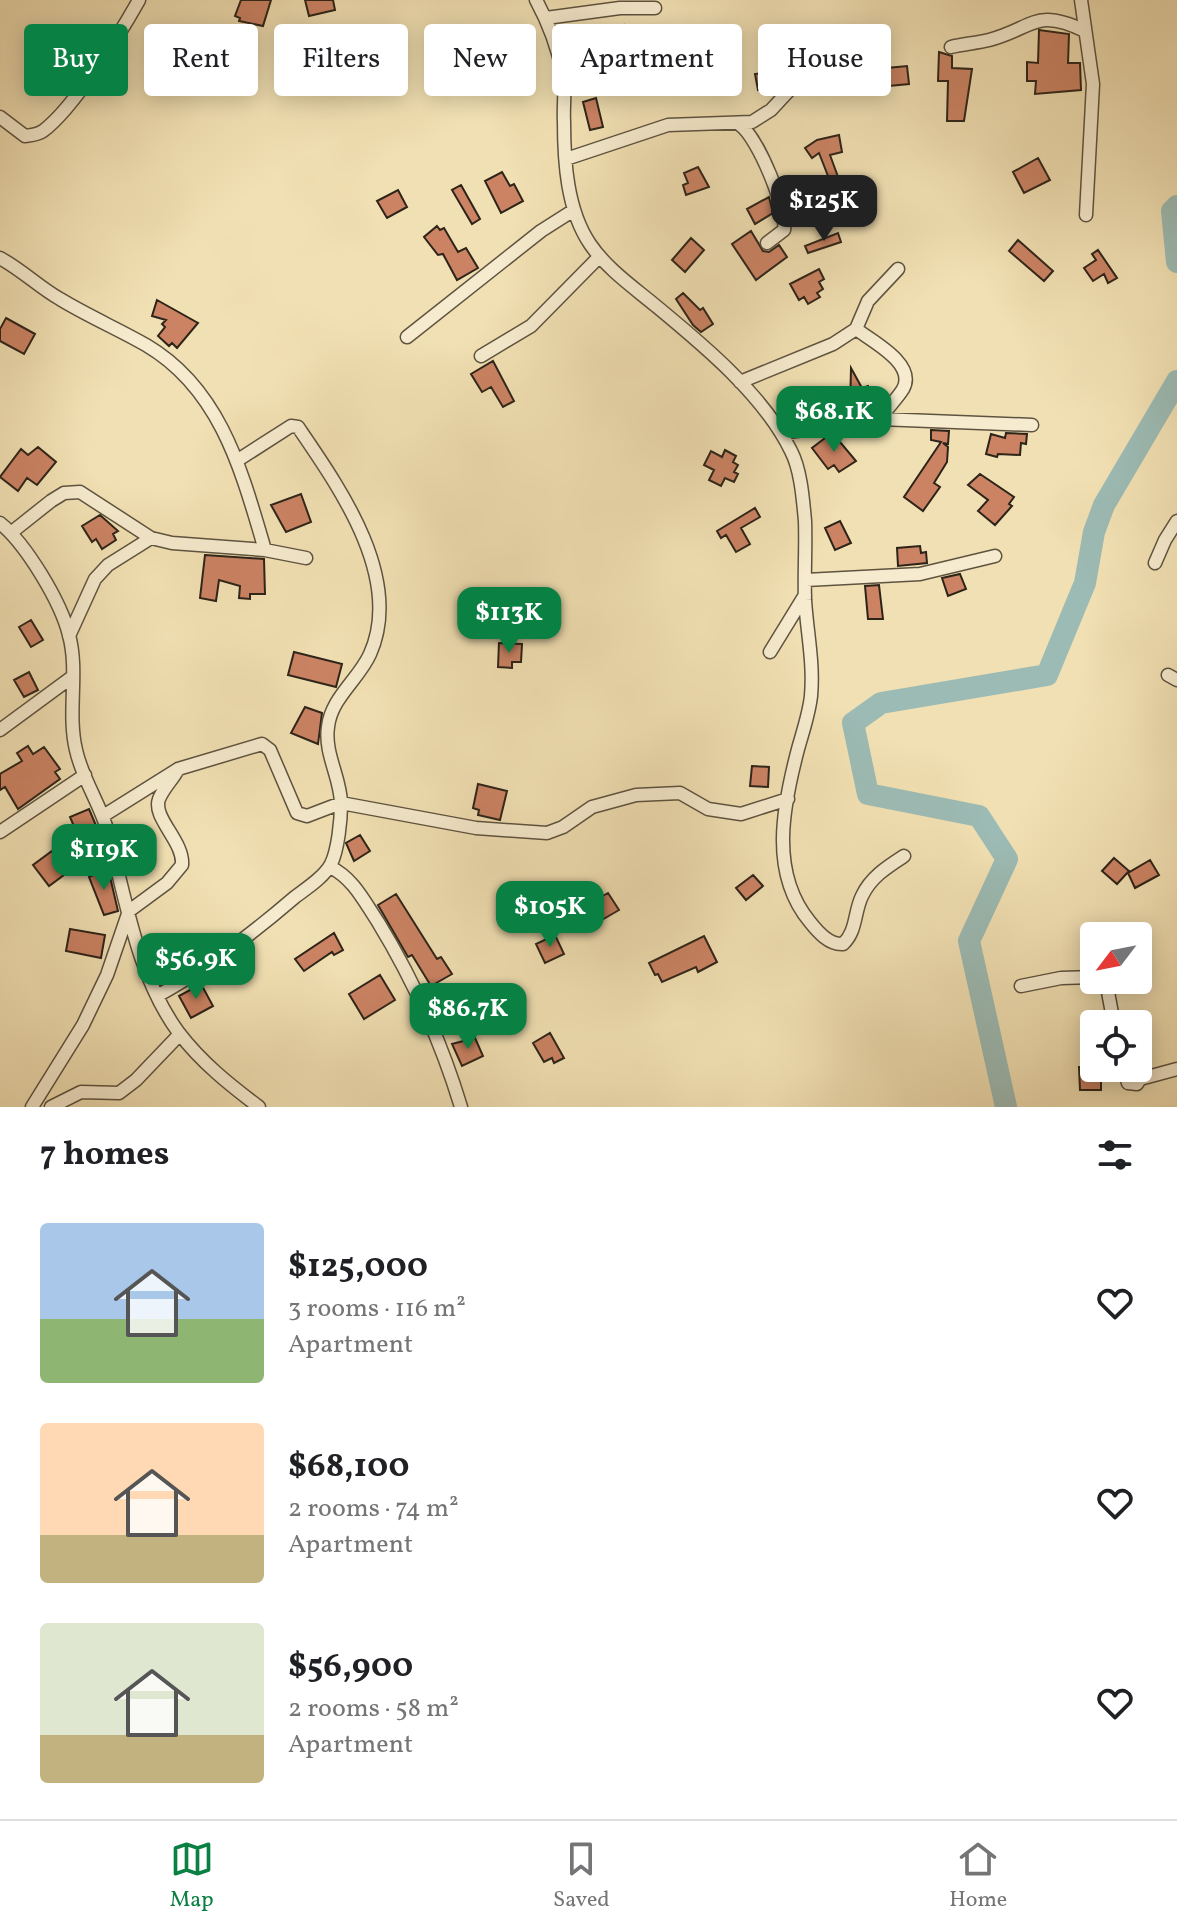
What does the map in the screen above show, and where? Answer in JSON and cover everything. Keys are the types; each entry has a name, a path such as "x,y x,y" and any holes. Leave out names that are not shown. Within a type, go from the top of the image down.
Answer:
{"street":[{"path":"0,117 25,136 36,135 45,129 85,82 139,0"},
{"path":"536,0 546,18 563,73 566,159 574,210 587,240 599,257 740,382 782,433 793,454 805,520 805,595 811,644 811,698 788,799 782,857 787,884 805,916 831,942 843,944 853,932 860,899 868,886 880,872 904,856"},
{"path":"1081,0 1093,84 1086,215"},
{"path":"546,18 620,8 655,8"},
{"path":"951,47 990,40 1038,19 1063,21 1085,31"},
{"path":"566,159 668,125 740,125 752,122 771,110 784,96"},
{"path":"740,125 752,137 782,207 784,230 767,243"},
{"path":"407,337 541,231 574,210"},
{"path":"481,356 531,326 599,257"},
{"path":"0,258 22,270 58,298 149,346 180,370 207,400 238,460 265,550"},
{"path":"740,382 833,344 856,329 868,301 898,269"},
{"path":"856,329 900,363 906,375 904,387 880,419"},
{"path":"782,433 880,419 1032,425"},
{"path":"157,996 195,975 248,937 330,867 341,803 327,742 328,724 335,705 369,656 378,632 380,602 370,556 353,515 298,427 291,426 238,460"},
{"path":"12,532 64,493 80,492 151,538 172,543 265,550 306,558"},
{"path":"1155,563 1177,521"},
{"path":"0,523 12,532 44,582 69,636 71,715 76,751 103,816 142,961 157,996 180,1034 205,1063 259,1107"},
{"path":"69,636 95,579 108,565 151,538"},
{"path":"806,580 920,574 995,556"},
{"path":"770,652 805,595"},
{"path":"0,730 72,677"},
{"path":"103,816 178,769 262,744 270,750 297,813 307,816 341,803 476,828 547,833 563,827 592,807 636,795 680,793 708,809 741,814 788,799"},
{"path":"32,1107 83,1025 107,975 129,911 167,883 182,865 181,849 158,809 159,800 178,769"},
{"path":"0,832 85,775"},
{"path":"330,867 357,888 406,968 443,1047 461,1107"},
{"path":"1021,986 1080,977"},
{"path":"51,1107 81,1092 119,1093 136,1080 180,1034"},
{"path":"1152,1076 1177,1069"}],"building":[{"path":"241,0 271,0 263,26 239,21 240,18 235,16"},
{"path":"305,0 333,0 335,10 309,16"},
{"path":"1039,30 1069,34 1068,63 1080,63 1081,90 1035,94 1036,81 1027,81 1027,62 1038,63"},
{"path":"939,52 952,56 952,68 972,69 964,121 947,121 948,81 938,81"},
{"path":"907,66 909,84 891,86 891,68"},
{"path":"596,98 603,127 590,130 583,102"},
{"path":"839,135 842,152 830,155 841,185 810,187 809,177 828,176 819,153 812,158 805,148 817,140"},
{"path":"1038,158 1050,180 1024,193 1013,172"},
{"path":"698,167 709,187 686,195 683,185 688,183 684,173"},
{"path":"502,172 510,186 514,184 523,201 501,213 485,181"},
{"path":"461,185 480,219 472,224 452,190"},
{"path":"398,190 407,207 387,218 377,201"},
{"path":"769,197 773,213 755,224 747,209"},
{"path":"437,226 440,230 444,228 458,252 466,248 478,268 457,280 443,254 438,255 424,237"},
{"path":"751,231 763,251 769,252 779,245 787,257 756,280 732,244"},
{"path":"838,233 841,242 808,253 805,246"},
{"path":"691,238 704,250 685,272 672,260"},
{"path":"1018,240 1053,271 1044,281 1009,251"},
{"path":"1098,250 1117,278 1108,283 1104,274 1093,281 1084,268 1096,260 1092,254"},
{"path":"819,269 824,279 819,282 823,289 817,293 820,297 808,304 804,297 799,300 790,284"},
{"path":"683,293 700,310 703,308 713,324 701,332 693,325 676,299"},
{"path":"157,300 198,323 177,348 172,343 169,346 158,336 166,320 152,316"},
{"path":"6,318 35,334 24,354 0,341 0,329"},
{"path":"493,361 514,401 503,407 491,387 482,392 471,374"},
{"path":"851,368 862,388 868,386 872,404 850,409"},
{"path":"931,430 949,431 948,444 943,443 948,447 947,462 934,483 940,487 923,511 904,497 941,442 931,440"},
{"path":"1006,433 1027,434 1026,444 1021,443 1020,455 998,454 997,457 986,454 991,434 1005,438"},
{"path":"829,435 837,443 840,442 856,461 839,472 834,465 828,469 812,448"},
{"path":"38,447 56,462 37,485 27,478 18,491 0,477 21,449 28,455"},
{"path":"725,450 736,456 733,462 738,465 734,472 738,474 734,482 725,478 721,486 709,480 714,470 704,465 711,451 722,457"},
{"path":"980,474 1014,497 1009,504 1012,506 995,525 978,511 988,500 968,485"},
{"path":"301,494 311,522 286,532 271,505"},
{"path":"755,508 760,517 741,528 750,544 736,552 726,535 721,538 717,531"},
{"path":"100,515 118,531 113,534 116,540 102,549 96,539 92,542 82,526"},
{"path":"840,521 851,543 835,550 825,528"},
{"path":"920,546 921,553 926,552 927,563 898,566 897,548"},
{"path":"205,555 264,559 265,594 250,594 250,599 239,598 240,586 219,580 216,601 200,598"},
{"path":"960,574 966,589 948,596 942,578"},
{"path":"879,585 883,619 868,619 865,586"},
{"path":"31,620 43,640 31,647 19,627"},
{"path":"499,643 522,644 521,662 512,662 512,668 498,667"},
{"path":"294,652 342,664 336,687 288,675"},
{"path":"29,672 38,690 24,697 14,680"},
{"path":"305,707 322,713 318,744 291,733"},
{"path":"28,746 33,754 44,747 60,769 55,772 60,779 18,809 5,787 0,790 0,774 22,761 17,753"},
{"path":"752,766 769,767 768,787 750,786"},
{"path":"478,784 507,791 500,820 478,815 479,810 473,808"},
{"path":"89,809 97,828 78,836 70,817"},
{"path":"360,835 370,851 354,861 346,843"},
{"path":"52,851 68,872 49,886 33,865"},
{"path":"1114,858 1129,871 1117,884 1102,871"},
{"path":"1150,860 1159,875 1135,888 1128,873"},
{"path":"108,868 118,911 104,915 89,877"},
{"path":"753,875 763,886 746,900 736,888"},
{"path":"608,893 619,910 600,921 589,904"},
{"path":"396,894 437,959 441,957 452,974 431,986 412,955 408,957 378,905"},
{"path":"70,929 105,935 101,958 66,951"},
{"path":"334,933 343,950 334,955 332,952 304,971 295,959"},
{"path":"555,935 564,954 545,963 536,944"},
{"path":"704,936 717,962 698,972 696,967 662,982 658,974 655,975 649,963"},
{"path":"380,975 395,1000 364,1019 349,994"},
{"path":"201,984 213,1006 191,1018 179,996"},
{"path":"550,1033 564,1058 554,1063 552,1058 544,1062 533,1043"},
{"path":"475,1038 483,1056 462,1066 452,1044"},
{"path":"1079,1067 1080,1082 1101,1082 1101,1090 1080,1090"}],"waterway":[{"path":"1177,206 1172,211 1177,262"},
{"path":"1006,1107 969,941 1007,859 979,816 868,794 853,723 881,703 1047,675 1085,583 1094,532 1104,505 1177,381"}]}
